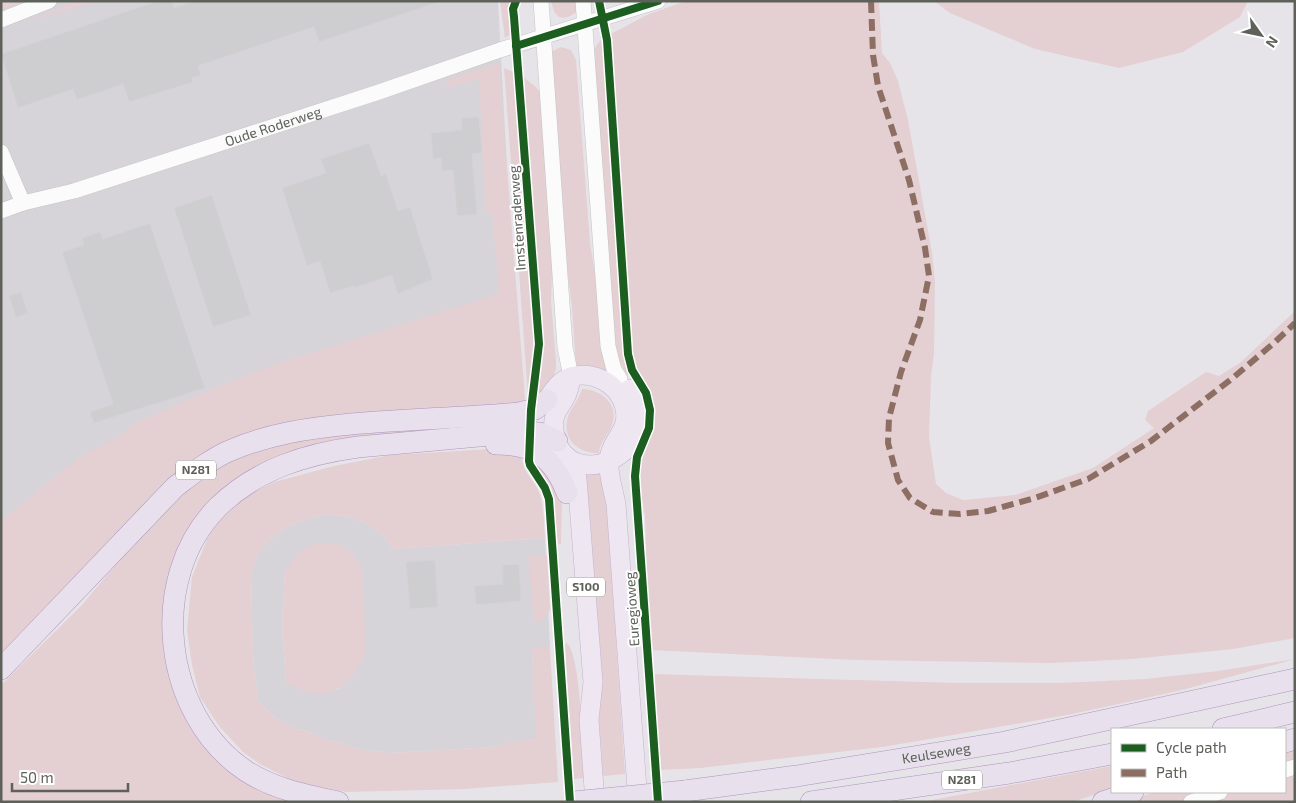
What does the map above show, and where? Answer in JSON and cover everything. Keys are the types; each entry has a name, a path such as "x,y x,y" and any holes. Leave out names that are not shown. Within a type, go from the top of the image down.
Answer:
{"highway":[{"name":"N281","path":"1,668 175,487 200,468 228,452 264,438 308,429 386,421 519,413 536,409 559,388"},
{"path":"338,802 293,793 245,770 232,759 207,731 189,701 178,670 173,614 182,567 194,538 211,515 232,495 267,471 288,462 334,450 532,432 548,436 561,448"},
{"path":"470,437 488,444 519,446 543,457 560,476 567,493"},
{"name":"Keulseweg","path":"574,802 685,791 796,776 1005,742 1295,679"},
{"path":"1227,728 1295,712"},
{"name":"N281","path":"811,802 999,774 1111,754"},
{"path":"1103,802 1130,793"}],"main road":[{"name":"S100","path":"589,720 593,682 577,479 574,467 561,448 554,429 554,417 559,405 566,396 559,388 580,375 597,377 612,386 623,401 626,419 624,428 611,450 616,457"},
{"path":"561,448 583,464 601,464 616,457 635,436 639,416 634,395 620,379"},
{"name":"Euregioweg","path":"616,457 616,504 638,802"},
{"name":"S100","path":"567,493 575,608 582,683 589,720 595,802"}],"street":[{"path":"1,20 49,1"},
{"path":"541,1 565,347 559,388"},
{"path":"583,1 608,346 614,370 620,379"},
{"name":"Oude Roderweg","path":"1,211 23,203 74,191 379,92 500,50 658,1"},
{"path":"1,152 23,203"},
{"path":"1191,802 1217,793"}],"shaded area":[{"path":"1,1 498,1 517,352 1,567"},
{"path":"1,1 29,1 1,13"},
{"path":"77,1 100,1 25,22"},
{"path":"500,1 513,1 512,27 509,35 505,38"},
{"path":"551,1 577,1 577,11 569,17 559,17 554,12"},
{"path":"686,1 879,1 882,53 890,63 898,81 908,120 932,253 935,281 934,354 931,376 929,437 936,484 946,493 963,500 1015,495 1093,468 1154,428 1145,420 1148,411 1206,372 1219,376 1241,362 1295,311 1295,638 1233,649 1132,659 1052,663 856,660 649,650 645,516 640,489 639,462 651,432 653,417 649,395 642,381 626,374 615,351 593,52 603,38 649,14"},
{"path":"934,1 1248,1 1240,17 1183,52 1119,68 1035,49 950,13"},
{"path":"561,47 571,50 576,60 590,243 603,324 607,372 576,367 572,307 564,244 550,57 553,51"},
{"path":"499,63 525,399 523,402 238,439 1,654 1,521 81,456 123,434 133,424 216,387 276,364 495,295 499,290 492,212 486,213 479,79 445,88 449,79"},
{"path":"504,68 516,73 535,351 534,369 528,395"},
{"path":"522,76 538,90 541,90 553,248 551,300 556,369 550,385 534,397 542,352"},
{"path":"582,389 602,395 611,404 613,411 612,425 601,445 599,453 592,453 579,448 573,444 567,432 568,417"},
{"path":"518,418 302,450 179,552 181,700 291,802 1,802 1,685 81,606 155,518 204,475 244,454 296,439"},
{"path":"491,449 522,457 524,467 540,495 545,538 393,549 384,536 369,525 350,517 326,514 297,522 278,532 259,551 251,574 253,658 258,701 275,718 294,729 304,730 324,739 363,750 391,753 492,747 536,738 532,648 550,648 558,782 464,789 347,792 295,782 260,764 243,752 219,726 200,697 192,665 187,630 192,577 208,537 221,519 250,494 274,482 334,466 391,455"},
{"path":"538,460 562,502 561,544 556,545 551,497 544,481 531,461"},
{"path":"585,471 601,472 605,477 625,774 603,776 582,476"},
{"path":"326,514 350,517 369,525 384,536 393,549 545,538 550,648 532,649 537,738 492,747 391,753 363,750 324,739 304,730 294,729 275,718 258,701 253,658 251,574 259,551 278,532 297,522","holes":["285,572 353,675 338,689 286,683 282,626"]},
{"path":"315,543 337,544 353,554 362,568 366,650 351,678 339,688 324,694 315,694 286,683 282,626 285,572 297,554"},
{"path":"547,555 550,610 544,617 545,620 534,622 528,556"},
{"path":"567,643 572,652 576,667 582,728 584,778 574,779 565,644"},
{"path":"1295,659 1186,689 1067,715 882,747 700,768 661,770 651,674 957,683 1061,683 1145,679 1218,671"},
{"path":"1295,748 1295,802 1125,802 1152,793 1286,793 1286,751"},
{"path":"1111,766 1111,789 1072,802 922,802"}],"building":[{"path":"158,1 172,1 174,8 194,1 436,1 436,3 319,42 314,27 198,66 201,75 192,78 193,82 129,102 123,84 77,100 73,89 18,108 1,54"},
{"path":"479,117 482,153 472,154 477,214 457,216 453,170 442,171 441,158 433,159 431,133 462,130 461,118"},
{"path":"369,143 381,176 386,174 398,211 410,207 433,279 398,294 392,275 354,288 353,286 330,293 320,261 307,266 282,188 326,173 321,159"},
{"path":"212,195 251,315 213,327 174,208"},
{"path":"150,223 205,388 94,423 90,412 113,404 62,252 84,245 82,238 100,232 103,239"},
{"path":"21,292 28,313 16,318 9,296"},
{"path":"435,560 438,607 410,609 406,562"},
{"path":"519,564 521,601 476,605 474,586 503,584 502,565"}],"marked path":[{"path":"871,1 873,55 878,86 909,180 925,248 929,276 920,320 901,372 889,418 888,443 898,480 910,498 933,512 960,514 988,511 1035,498 1088,479 1151,441 1234,377 1295,323"}],"cycle path":[{"name":"Imstenraderweg","path":"516,1 513,9 539,344 531,410 529,461 545,488 549,499 570,802"},
{"path":"599,1 607,40 628,354 632,370 646,393 650,410 649,428 637,457 635,476 658,802"},
{"path":"516,46 658,1"}]}
